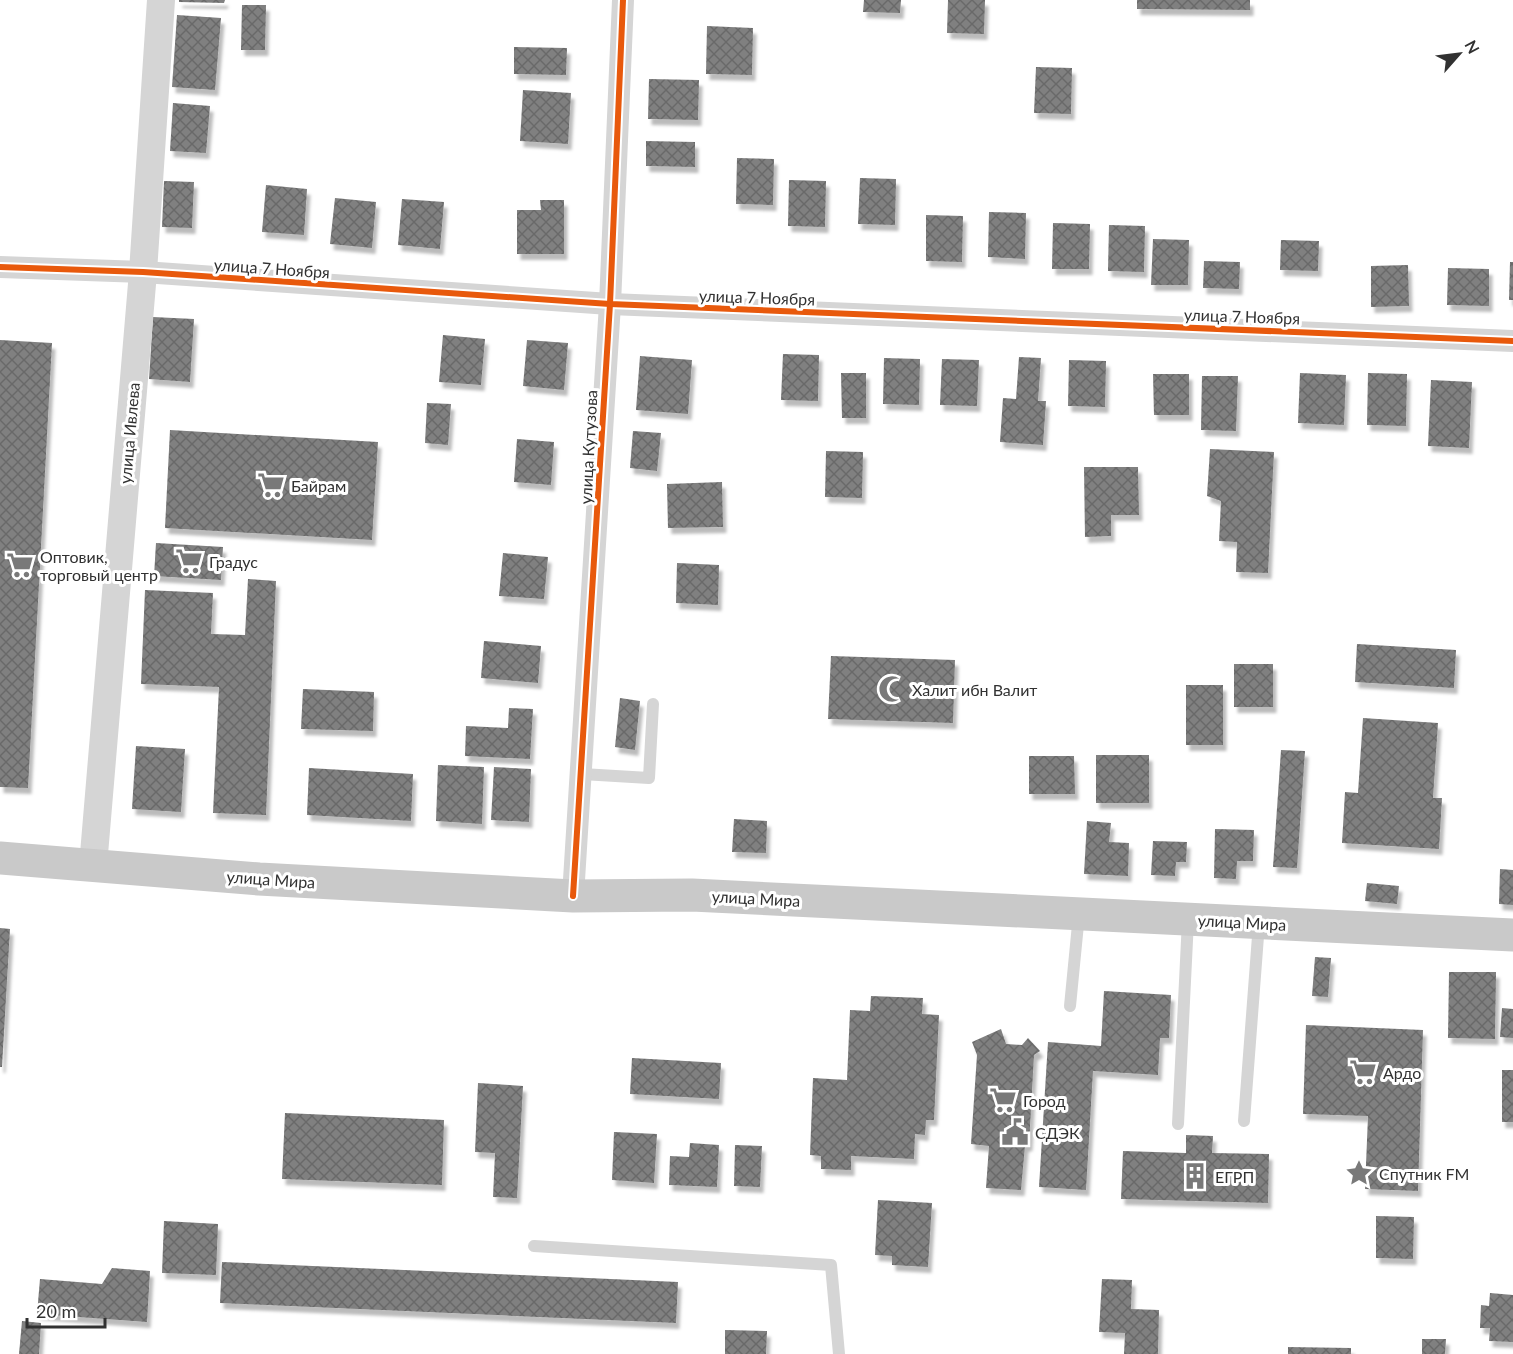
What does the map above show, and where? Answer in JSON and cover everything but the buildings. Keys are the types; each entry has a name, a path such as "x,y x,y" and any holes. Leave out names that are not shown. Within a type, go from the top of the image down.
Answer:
{"main road":[{"name":"улица Мира","path":"0,858 259,879 573,896 692,895 1513,935"}],"street":[{"name":"улица Ивлева","path":"93,866 143,272 161,0"},
{"name":"улица Кутузова","path":"573,896 609,304 623,0"},
{"name":"улица 7 Ноября","path":"0,267 143,272 609,304 1513,340"}],"lane":[{"path":"582,774 649,778 653,704"},
{"path":"1070,1006 1079,913"},
{"path":"1178,1124 1188,919"},
{"path":"1244,1121 1260,922"},
{"path":"534,1246 831,1265 839,1354"}],"cycle path":[{"path":"573,896 610,304 623,0"},
{"path":"0,267 143,272 610,304 1513,341"}],"place":[{"name":"Байрам","path":"271,485"},
{"name":"Градус","path":"189,561"},
{"name":"Оптовик, торговый центр","path":"20,565"},
{"name":"Халит ибн Валит","path":"892,689"},
{"name":"Ардо","path":"1363,1072"},
{"name":"Город","path":"1003,1100"},
{"name":"СДЭК","path":"1015,1132"},
{"name":"Спутник FM","path":"1359,1173"},
{"name":"ЕГРП","path":"1195,1176"}]}
